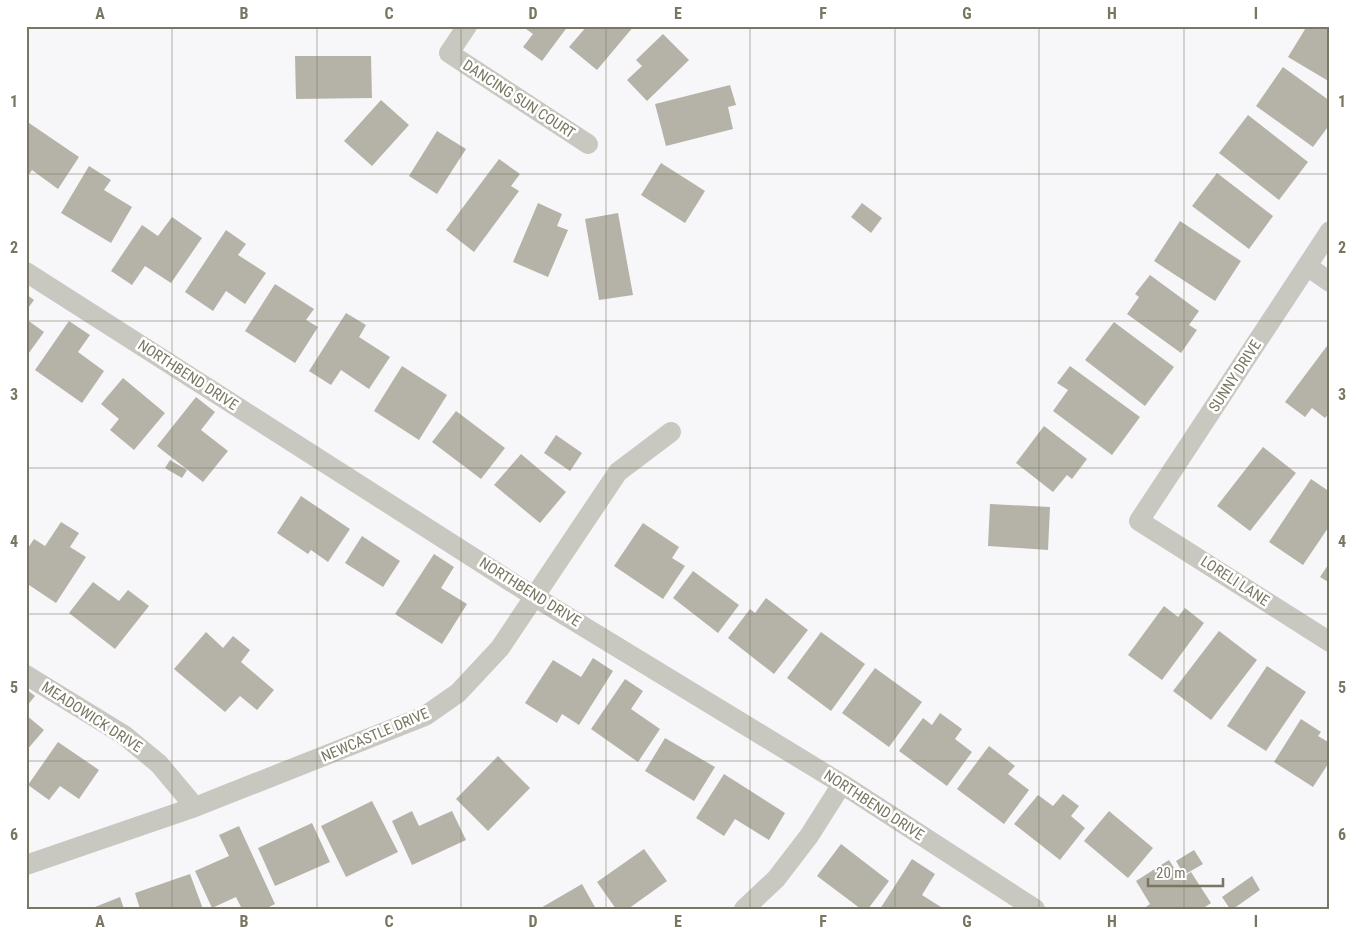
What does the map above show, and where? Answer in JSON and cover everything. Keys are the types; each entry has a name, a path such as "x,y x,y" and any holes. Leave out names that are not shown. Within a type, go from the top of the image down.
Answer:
{"street":[{"name":"DANCING SUN COURT","path":"467,26 449,54 588,144"},
{"name":"SUNNY DRIVE","path":"1139,521 1330,231"},
{"path":"1306,266 1330,282"},
{"name":"NORTHBEND DRIVE","path":"26,272 535,597 842,784 1035,909"},
{"name":"NEWCASTLE DRIVE","path":"26,866 195,807 425,716 458,693 500,648 618,472 671,432"},
{"name":"LORELI LANE","path":"1139,521 1330,642"},
{"name":"MEADOWICK DRIVE","path":"26,674 124,735 159,764 195,807"},
{"path":"744,909 776,879 809,836 842,784"}],"building":[{"path":"522,26 568,26 542,61 523,47 533,34"},
{"path":"587,26 634,26 597,70 569,47"},
{"path":"1307,26 1330,26 1330,82 1288,57"},
{"path":"663,34 689,60 647,101 627,80 642,66 636,60"},
{"path":"295,56 371,56 372,98 296,99"},
{"path":"1283,67 1330,101 1330,124 1313,147 1256,106"},
{"path":"730,85 736,105 728,107 733,129 666,146 655,104"},
{"path":"381,100 409,125 372,166 344,141"},
{"path":"1248,115 1308,162 1279,200 1219,153"},
{"path":"29,123 79,157 58,189 32,170 26,179 26,128"},
{"path":"437,131 466,149 437,194 409,176"},
{"path":"499,159 520,174 511,186 519,191 474,252 446,230"},
{"path":"661,163 705,191 685,223 641,195"},
{"path":"89,166 111,180 104,190 132,207 111,243 61,213"},
{"path":"1217,173 1273,216 1249,249 1192,206"},
{"path":"538,203 562,214 557,226 568,230 548,277 513,262"},
{"path":"862,203 882,218 871,233 851,217"},
{"path":"618,213 633,295 599,300 585,219"},
{"path":"172,217 202,238 171,283 145,266 132,285 111,271 142,225 158,236"},
{"path":"1180,221 1241,261 1215,301 1154,261"},
{"path":"226,230 246,244 238,255 266,273 245,304 226,291 213,311 185,292"},
{"path":"1150,275 1199,311 1189,325 1197,330 1181,353 1127,314 1139,297 1135,294"},
{"path":"275,284 314,309 306,320 318,327 295,363 245,331"},
{"path":"26,294 34,300 26,311"},
{"path":"346,313 366,325 359,337 390,357 369,389 341,370 331,385 309,371"},
{"path":"26,319 44,332 26,357"},
{"path":"69,321 90,335 78,352 104,371 82,403 35,370"},
{"path":"1114,322 1174,367 1145,406 1085,360"},
{"path":"1327,346 1330,348 1330,412 1325,418 1312,408 1305,417 1285,402"},
{"path":"402,366 447,395 419,440 374,411"},
{"path":"1070,366 1140,417 1112,455 1053,411 1068,390 1057,383"},
{"path":"123,378 165,413 134,450 110,430 119,419 101,404"},
{"path":"196,397 215,412 201,430 228,451 203,482 157,446"},
{"path":"456,411 505,448 481,479 432,442"},
{"path":"1044,426 1087,459 1072,479 1067,475 1053,492 1016,463"},
{"path":"556,435 582,453 570,471 544,453"},
{"path":"1263,447 1296,473 1250,531 1217,506"},
{"path":"521,454 566,492 540,523 494,485"},
{"path":"170,460 187,470 182,478 165,468"},
{"path":"1311,479 1330,492 1330,525 1303,565 1269,542"},
{"path":"301,496 350,529 328,562 311,550 308,554 277,533"},
{"path":"990,504 1050,507 1048,550 988,546"},
{"path":"61,522 79,533 70,547 86,557 56,603 26,583 26,551 34,539 45,546"},
{"path":"643,523 679,547 672,558 685,566 663,599 614,566"},
{"path":"362,536 400,561 383,587 345,563"},
{"path":"434,554 454,567 441,588 467,604 442,644 395,614"},
{"path":"1330,562 1330,583 1320,577"},
{"path":"693,571 739,605 718,633 673,598"},
{"path":"93,582 119,601 128,590 149,606 115,649 69,613"},
{"path":"766,598 808,630 774,674 728,638 750,609 755,613"},
{"path":"1164,606 1178,617 1185,608 1204,623 1162,680 1128,655"},
{"path":"1219,631 1257,660 1211,720 1173,691"},
{"path":"206,632 223,648 233,636 250,650 241,662 274,690 257,710 240,696 225,712 174,669"},
{"path":"821,632 865,664 831,711 787,678"},
{"path":"593,658 613,671 579,725 562,714 557,723 525,703 553,660 581,677"},
{"path":"1267,666 1306,692 1266,751 1227,726"},
{"path":"875,668 922,702 889,747 842,713"},
{"path":"625,679 643,691 631,709 660,729 638,762 591,729"},
{"path":"26,689 35,696 26,707"},
{"path":"940,713 962,729 955,739 972,752 947,786 899,751 923,718 932,725"},
{"path":"26,715 44,730 26,751"},
{"path":"1301,719 1321,732 1318,736 1330,743 1330,761 1313,787 1274,762"},
{"path":"665,738 715,767 694,801 645,771"},
{"path":"58,742 99,770 79,799 60,786 49,800 28,785"},
{"path":"989,746 1015,766 1008,774 1029,790 1004,824 957,789"},
{"path":"498,756 530,788 488,831 456,799"},
{"path":"724,774 785,813 769,840 735,819 724,836 696,818"},
{"path":"1063,794 1079,806 1071,816 1085,828 1060,860 1014,824 1038,795 1053,806"},
{"path":"372,801 398,852 346,877 321,826"},
{"path":"412,811 419,826 452,811 466,840 412,865 392,821"},
{"path":"1109,811 1153,848 1128,878 1084,841"},
{"path":"312,823 330,862 275,886 258,848"},
{"path":"239,826 275,904 265,909 242,909 236,897 212,908 195,871 229,856 219,835"},
{"path":"841,844 889,881 868,909 861,909 817,876"},
{"path":"644,849 667,881 628,909 616,909 597,882"},
{"path":"1194,850 1203,864 1184,875 1176,861"},
{"path":"912,859 935,874 922,895 944,909 880,909"},
{"path":"1169,860 1181,879 1191,872 1211,903 1202,909 1143,909 1150,904 1136,881"},
{"path":"190,874 203,909 140,909 135,893"},
{"path":"1252,876 1260,890 1233,909 1230,909 1222,897"},
{"path":"582,884 596,909 539,909"},
{"path":"120,897 124,909 90,909"}]}
